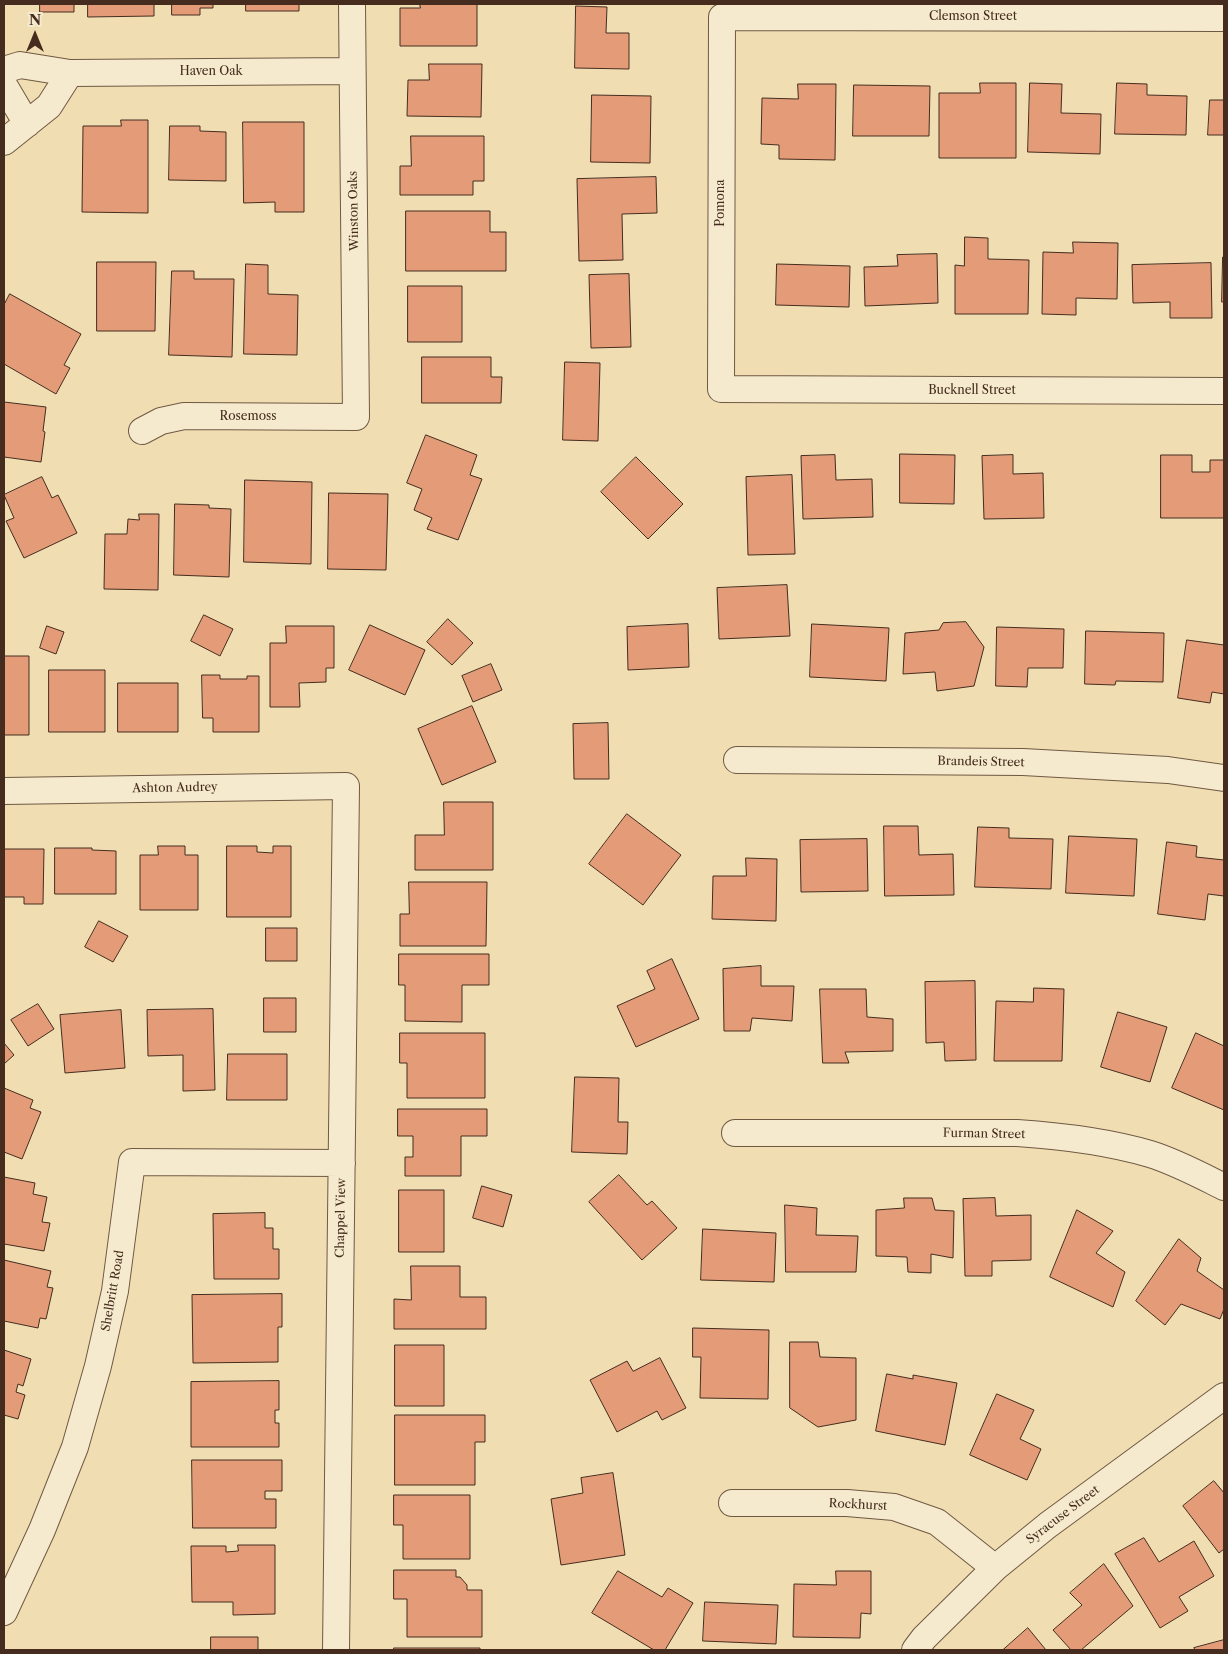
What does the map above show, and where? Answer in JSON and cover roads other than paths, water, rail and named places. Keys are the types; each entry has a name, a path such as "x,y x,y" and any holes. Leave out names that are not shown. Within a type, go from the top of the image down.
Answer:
{"street":[{"name":"Winston Oaks","path":"352,4 356,417"},
{"name":"Clemson Street","path":"722,17 1224,18"},
{"name":"Pomona","path":"721,389 722,17"},
{"name":"Haven Oak","path":"4,70 20,65 70,73 352,71"},
{"path":"4,142 48,106 70,73"},
{"path":"4,85 27,124"},
{"name":"Bucknell Street","path":"721,389 1224,391"},
{"name":"Rosemoss","path":"142,431 161,421 184,416 356,417"},
{"name":"Brandeis Street","path":"737,760 1023,762 1168,770 1224,778"},
{"name":"Ashton Audrey","path":"4,791 346,786"},
{"name":"Chappel View","path":"336,1650 346,786"},
{"name":"Furman Street","path":"734,1133 1017,1133 1062,1136 1107,1143 1151,1155 1194,1171 1224,1187"},
{"name":"Shelbritt Road","path":"4,1612 42,1530 75,1447 98,1366 115,1291 132,1162 342,1163"},
{"name":"Syracuse Street","path":"914,1650 995,1568 1048,1525 1224,1396"},
{"name":"Rockhurst","path":"732,1503 846,1503 894,1507 937,1522 995,1568"}]}
